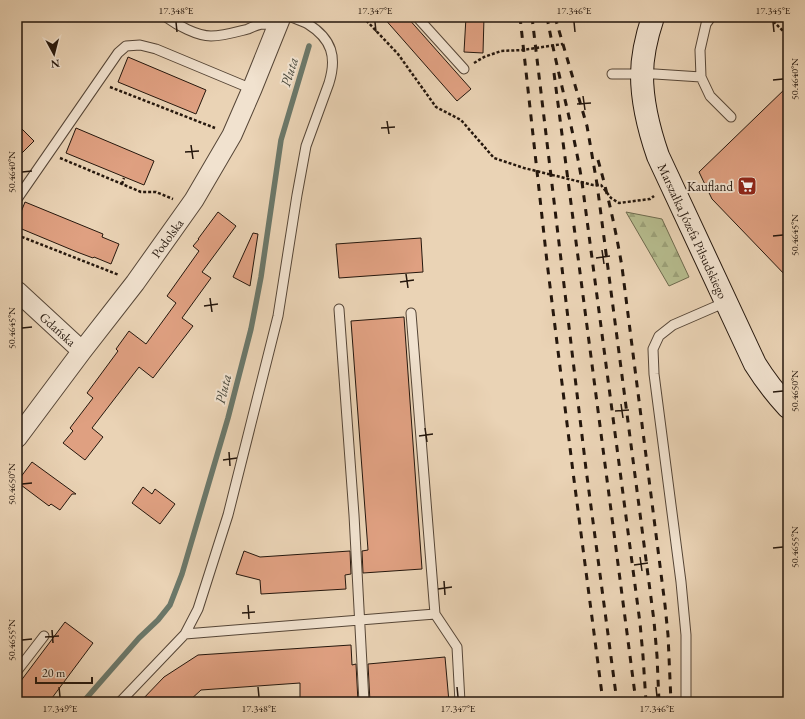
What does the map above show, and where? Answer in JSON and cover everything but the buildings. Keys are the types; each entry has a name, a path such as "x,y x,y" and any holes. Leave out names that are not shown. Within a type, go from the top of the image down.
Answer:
{"main road":[{"name":"Marszałka Józefa Piłsudskiego","path":"652,17 647,38 642,74 646,114 652,139 658,156 755,364 768,384 788,407"}],"street":[{"name":"Podolska","path":"17,438 135,283 190,206 232,135 283,20"},
{"name":"Gdańska","path":"17,291 82,351"}],"lane":[{"path":"120,702 185,634 198,609 228,515 278,316 306,146 332,72 330,47 324,36 308,24 283,20 262,24 224,35 210,36 187,29 166,17"},
{"path":"417,17 464,69"},
{"path":"710,17 706,24 700,50 700,77 710,96 731,117"},
{"path":"17,200 118,53 126,46 140,45 156,49 252,89"},
{"path":"612,74 700,77"},
{"path":"686,702 686,634 681,582 654,374 653,349 659,336 673,325 726,302"},
{"path":"339,309 353,507 364,702"},
{"path":"411,313 435,614 457,647 460,702"},
{"path":"185,634 435,614"},
{"path":"17,671 44,636"}],"path":[{"path":"363,17 398,54 436,107 460,120 494,158 524,168 593,185 601,185 611,198 619,203 650,199 660,193"},
{"path":"761,17 763,19 765,17"},
{"path":"772,17 772,20 788,36"},
{"path":"464,69 484,57 501,51 523,50 563,44"},
{"path":"98,82 232,135"},
{"path":"135,97 137,92"},
{"path":"174,112 176,108"},
{"path":"49,154 141,192 156,192 190,206"},
{"path":"83,168 85,162"},
{"path":"122,184 124,178"},
{"path":"17,235 122,276 135,283"},
{"path":"32,241 34,236"},
{"path":"71,256 73,252"}],"green space":[{"path":"626,212 662,219 689,277 669,286"}],"waterway":[{"name":"Pluta","path":"83,702 170,605 182,574 228,418 251,329 261,277 281,140 309,46"}],"railway":[{"path":"520,17 547,262 603,702"},
{"path":"532,17 586,469 617,702"},
{"path":"547,17 582,182 640,623 646,702"},
{"path":"555,17 587,126 597,184 654,621 659,702"},
{"path":"554,73 636,702"},
{"path":"598,160 612,213 622,267 665,605 671,702"}],"place":[{"name":"Kaufland","path":"747,186"}]}
